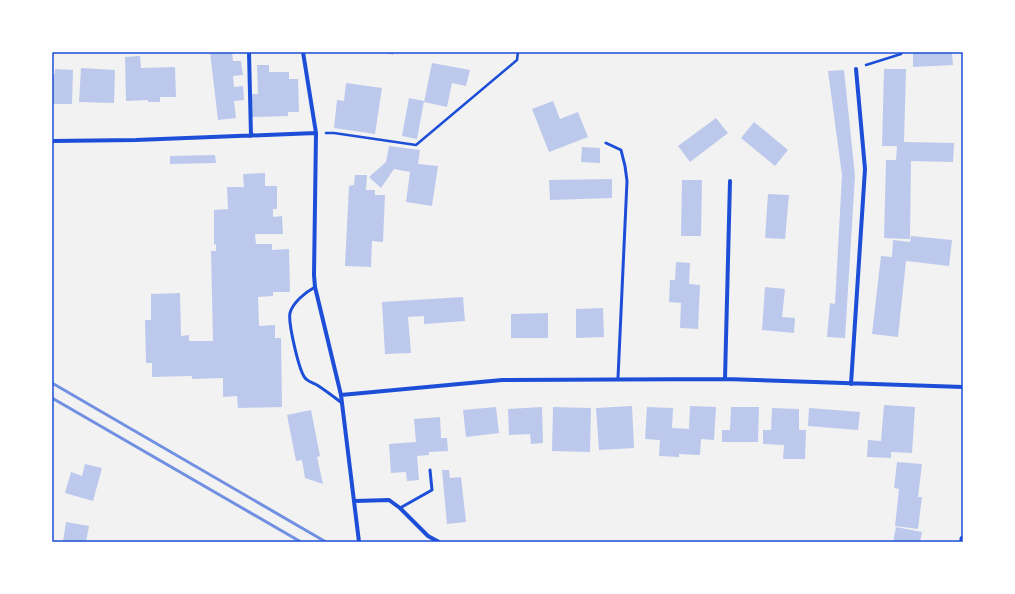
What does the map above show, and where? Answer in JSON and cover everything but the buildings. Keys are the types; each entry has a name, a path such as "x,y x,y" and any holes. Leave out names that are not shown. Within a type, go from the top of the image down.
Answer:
{"street":[{"path":"249,52 251,136"},
{"path":"303,52 316,133 315,287 341,395 359,542"},
{"path":"851,384 865,169 856,69"},
{"path":"52,141 136,140 316,133"},
{"path":"725,379 730,181"},
{"path":"341,395 502,380 618,378 725,379 963,387"},
{"path":"355,501 389,500 400,508 428,536 439,542"}],"lane":[{"path":"606,143 621,150 627,181 618,378"},
{"path":"315,287 306,292 295,304 290,312 289,323 300,369 305,379 317,385 342,403"},
{"path":"400,508 432,490 430,470"}],"path":[{"path":"316,133 334,133 416,144 517,60 518,52"},
{"path":"856,69 901,54 902,52"}],"railway":[{"path":"52,383 326,542"},
{"path":"52,398 301,542"}]}
